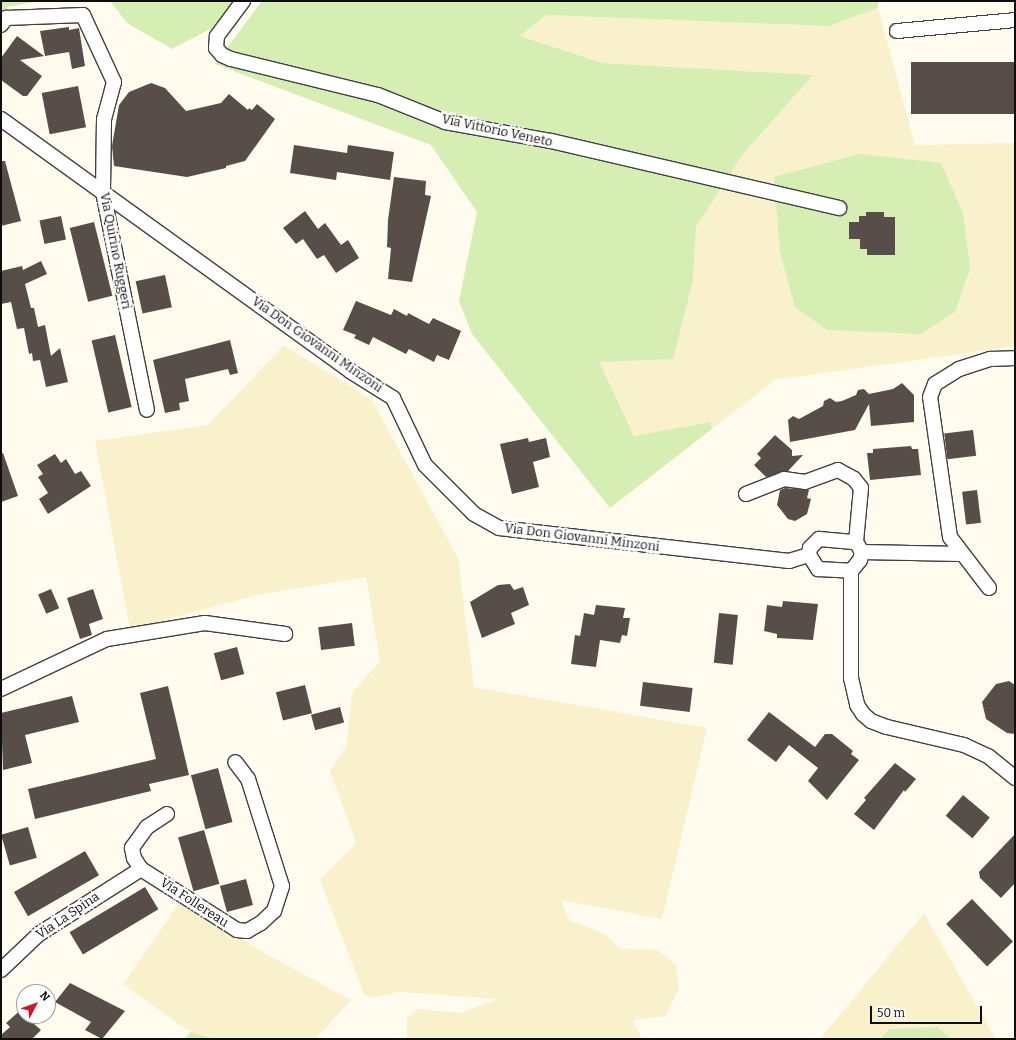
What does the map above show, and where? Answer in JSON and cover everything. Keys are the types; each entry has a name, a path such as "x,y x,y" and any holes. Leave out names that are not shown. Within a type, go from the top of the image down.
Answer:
{"street":[{"name":"Via Vittorio Veneto","path":"242,1 217,36 216,48 222,55 231,59 371,93 455,124 551,141 839,208"},
{"name":"Via Quirino Ruggeri","path":"1,25 6,18 83,15 114,82 104,119 103,192 147,410"},
{"path":"898,31 1015,20"},
{"name":"Via Don Giovanni Minzoni","path":"1,119 350,371 393,398 425,465 474,514 498,528 789,561 808,555"},
{"path":"989,588 961,554 950,537 946,520 930,397 935,384 959,369 990,359 1015,358"},
{"path":"746,494 784,479 805,482 838,470 854,479 861,488 860,560 852,570 851,678 857,705 863,714 871,721 964,745 988,756 1015,778"},
{"path":"852,570 818,568 808,555 810,548 819,539 859,547 961,554"},
{"path":"1,689 107,639 205,623 286,634"},
{"name":"Via Follereau","path":"141,869 237,930 247,931 261,923 274,911 282,886 278,868 248,779 235,762"},
{"path":"141,869 134,858 132,848 147,827 167,814"},
{"name":"Via La Spina","path":"1,970 39,934 141,869"}],"shaded area":[{"path":"878,8 915,145 1015,143 1015,346 775,380 712,429 709,422 634,436 599,362 693,280 696,227 743,154 813,75 602,63 520,36 545,15 829,26"},
{"path":"284,345 372,400 458,558 474,687 707,728 662,919 561,900 569,920 605,934 619,948 657,950 676,965 679,988 666,1016 633,1020 642,1039 407,1039 407,1018 419,1009 461,1013 498,999 398,992 373,998 364,995 320,879 356,843 330,771 346,747 352,693 380,661 366,577 262,594 130,629 95,441 208,425"},
{"path":"181,901 259,950 351,1000 316,1039 215,1039 190,1032 123,984"},
{"path":"924,913 996,1039 953,1039 937,1027 889,1029 880,1039 820,1039"}],"green space":[{"path":"1,1 39,1 8,7 1,16"},
{"path":"110,1 233,1 214,27 172,49 127,23"},
{"path":"262,1 878,1 878,8 829,26 546,15 520,36 602,63 813,75 743,154 696,227 693,280 673,359 599,362 634,436 710,422 712,429 610,508 472,334 459,301 477,212 431,145 215,64"},
{"path":"859,154 941,163 963,213 970,269 955,312 921,334 827,330 795,307 780,252 774,177"},
{"path":"937,1027 953,1039 880,1039 889,1029"},
{"path":"190,1032 215,1039 185,1039"}],"building":[{"path":"69,27 69,30 79,28 85,66 72,69 69,52 45,56 40,31"},
{"path":"17,36 44,56 20,60 42,76 27,96 23,96 1,80 1,58"},
{"path":"911,62 1015,62 1015,114 911,114"},
{"path":"151,83 165,88 186,111 221,103 229,94 248,110 249,108 252,110 257,104 275,119 245,161 226,166 226,168 187,177 114,166 112,146 119,105 129,92"},
{"path":"78,86 86,127 50,134 42,93"},
{"path":"294,145 347,153 348,145 394,152 390,180 337,172 336,180 290,173"},
{"path":"1,161 5,161 21,221 1,226"},
{"path":"394,177 426,181 425,195 431,196 412,282 388,279 391,248 387,247 388,220"},
{"path":"305,211 318,229 325,223 341,245 348,240 359,258 336,273 324,255 317,259 303,239 296,244 283,228"},
{"path":"866,212 884,212 884,217 895,217 895,255 867,255 867,249 860,249 860,239 849,239 849,222 859,222 859,216 866,216"},
{"path":"61,216 66,239 44,244 39,221"},
{"path":"94,222 112,296 88,302 70,228"},
{"path":"41,261 47,274 25,284 31,308 34,308 38,327 45,325 51,356 60,348 68,382 46,387 40,360 33,361 32,353 29,354 24,328 17,329 11,302 1,304 1,271 22,266 23,270"},
{"path":"165,275 172,307 143,314 136,281"},
{"path":"356,301 391,315 394,309 407,316 408,313 429,324 433,318 461,331 449,360 437,355 434,362 409,349 406,354 373,337 369,345 354,338 356,335 343,330"},
{"path":"115,335 132,407 108,413 92,340"},
{"path":"230,340 238,373 230,375 228,369 185,379 189,401 179,403 180,410 165,413 153,360"},
{"path":"902,383 914,395 914,422 871,426 869,404 855,430 790,442 788,420 793,416 799,419 823,406 824,401 830,398 836,402 842,401 856,395 858,390 864,389 869,394 893,389"},
{"path":"973,430 976,456 947,459 944,434"},
{"path":"775,435 792,450 792,456 803,455 788,471 766,477 754,465 761,458 757,454"},
{"path":"528,438 529,442 546,438 550,457 533,462 539,487 512,494 500,444"},
{"path":"911,446 912,449 918,449 921,475 870,480 867,453 873,453 873,449"},
{"path":"3,453 18,496 1,502 1,454"},
{"path":"55,454 61,463 66,459 75,474 81,471 91,486 48,514 39,499 48,493 38,477 43,474 37,465"},
{"path":"785,488 809,490 807,498 811,499 807,514 795,521 788,519 777,505 780,490"},
{"path":"977,490 981,523 966,525 962,492"},
{"path":"510,584 514,590 523,587 529,605 511,613 515,624 482,638 470,602 498,585"},
{"path":"51,589 59,608 46,614 38,594"},
{"path":"93,589 103,619 89,624 92,635 80,639 67,598"},
{"path":"783,601 818,604 813,640 777,638 777,634 764,631 767,605 782,607"},
{"path":"596,605 625,608 623,618 630,618 627,636 622,635 620,643 600,640 596,667 571,664 575,635 580,636 584,613 594,615"},
{"path":"719,613 738,615 733,665 714,663"},
{"path":"352,623 355,646 321,650 318,627"},
{"path":"237,647 244,674 221,680 214,653"},
{"path":"1009,681 1015,685 1015,734 1007,733 986,719 982,702 996,684"},
{"path":"643,682 693,688 690,712 640,706"},
{"path":"305,685 312,713 283,720 276,692"},
{"path":"168,686 189,775 149,784 151,791 35,819 28,789 156,759 140,693"},
{"path":"72,696 79,722 25,735 32,763 3,770 1,713"},
{"path":"340,707 344,722 315,730 311,715"},
{"path":"769,712 815,747 825,734 832,734 853,751 851,754 859,760 827,800 808,781 818,768 789,745 776,762 747,740"},
{"path":"895,763 916,779 905,792 904,790 874,830 854,814 866,800 864,798"},
{"path":"218,768 232,822 205,829 191,775"},
{"path":"963,795 990,817 972,838 946,816"},
{"path":"28,827 37,858 10,865 1,835"},
{"path":"204,830 219,884 193,891 178,837"},
{"path":"1015,834 1015,883 1001,898 980,878 979,872"},
{"path":"85,851 99,875 28,916 14,892"},
{"path":"246,879 253,905 227,912 220,886"},
{"path":"145,887 158,909 83,955 70,932"},
{"path":"972,899 1013,941 987,966 946,924"},
{"path":"70,983 125,1011 102,1039 85,1030 91,1022 56,1003"},
{"path":"16,1014 16,1024 34,1024 41,1030 32,1039 1,1039 1,1035 10,1027 6,1023"}]}
